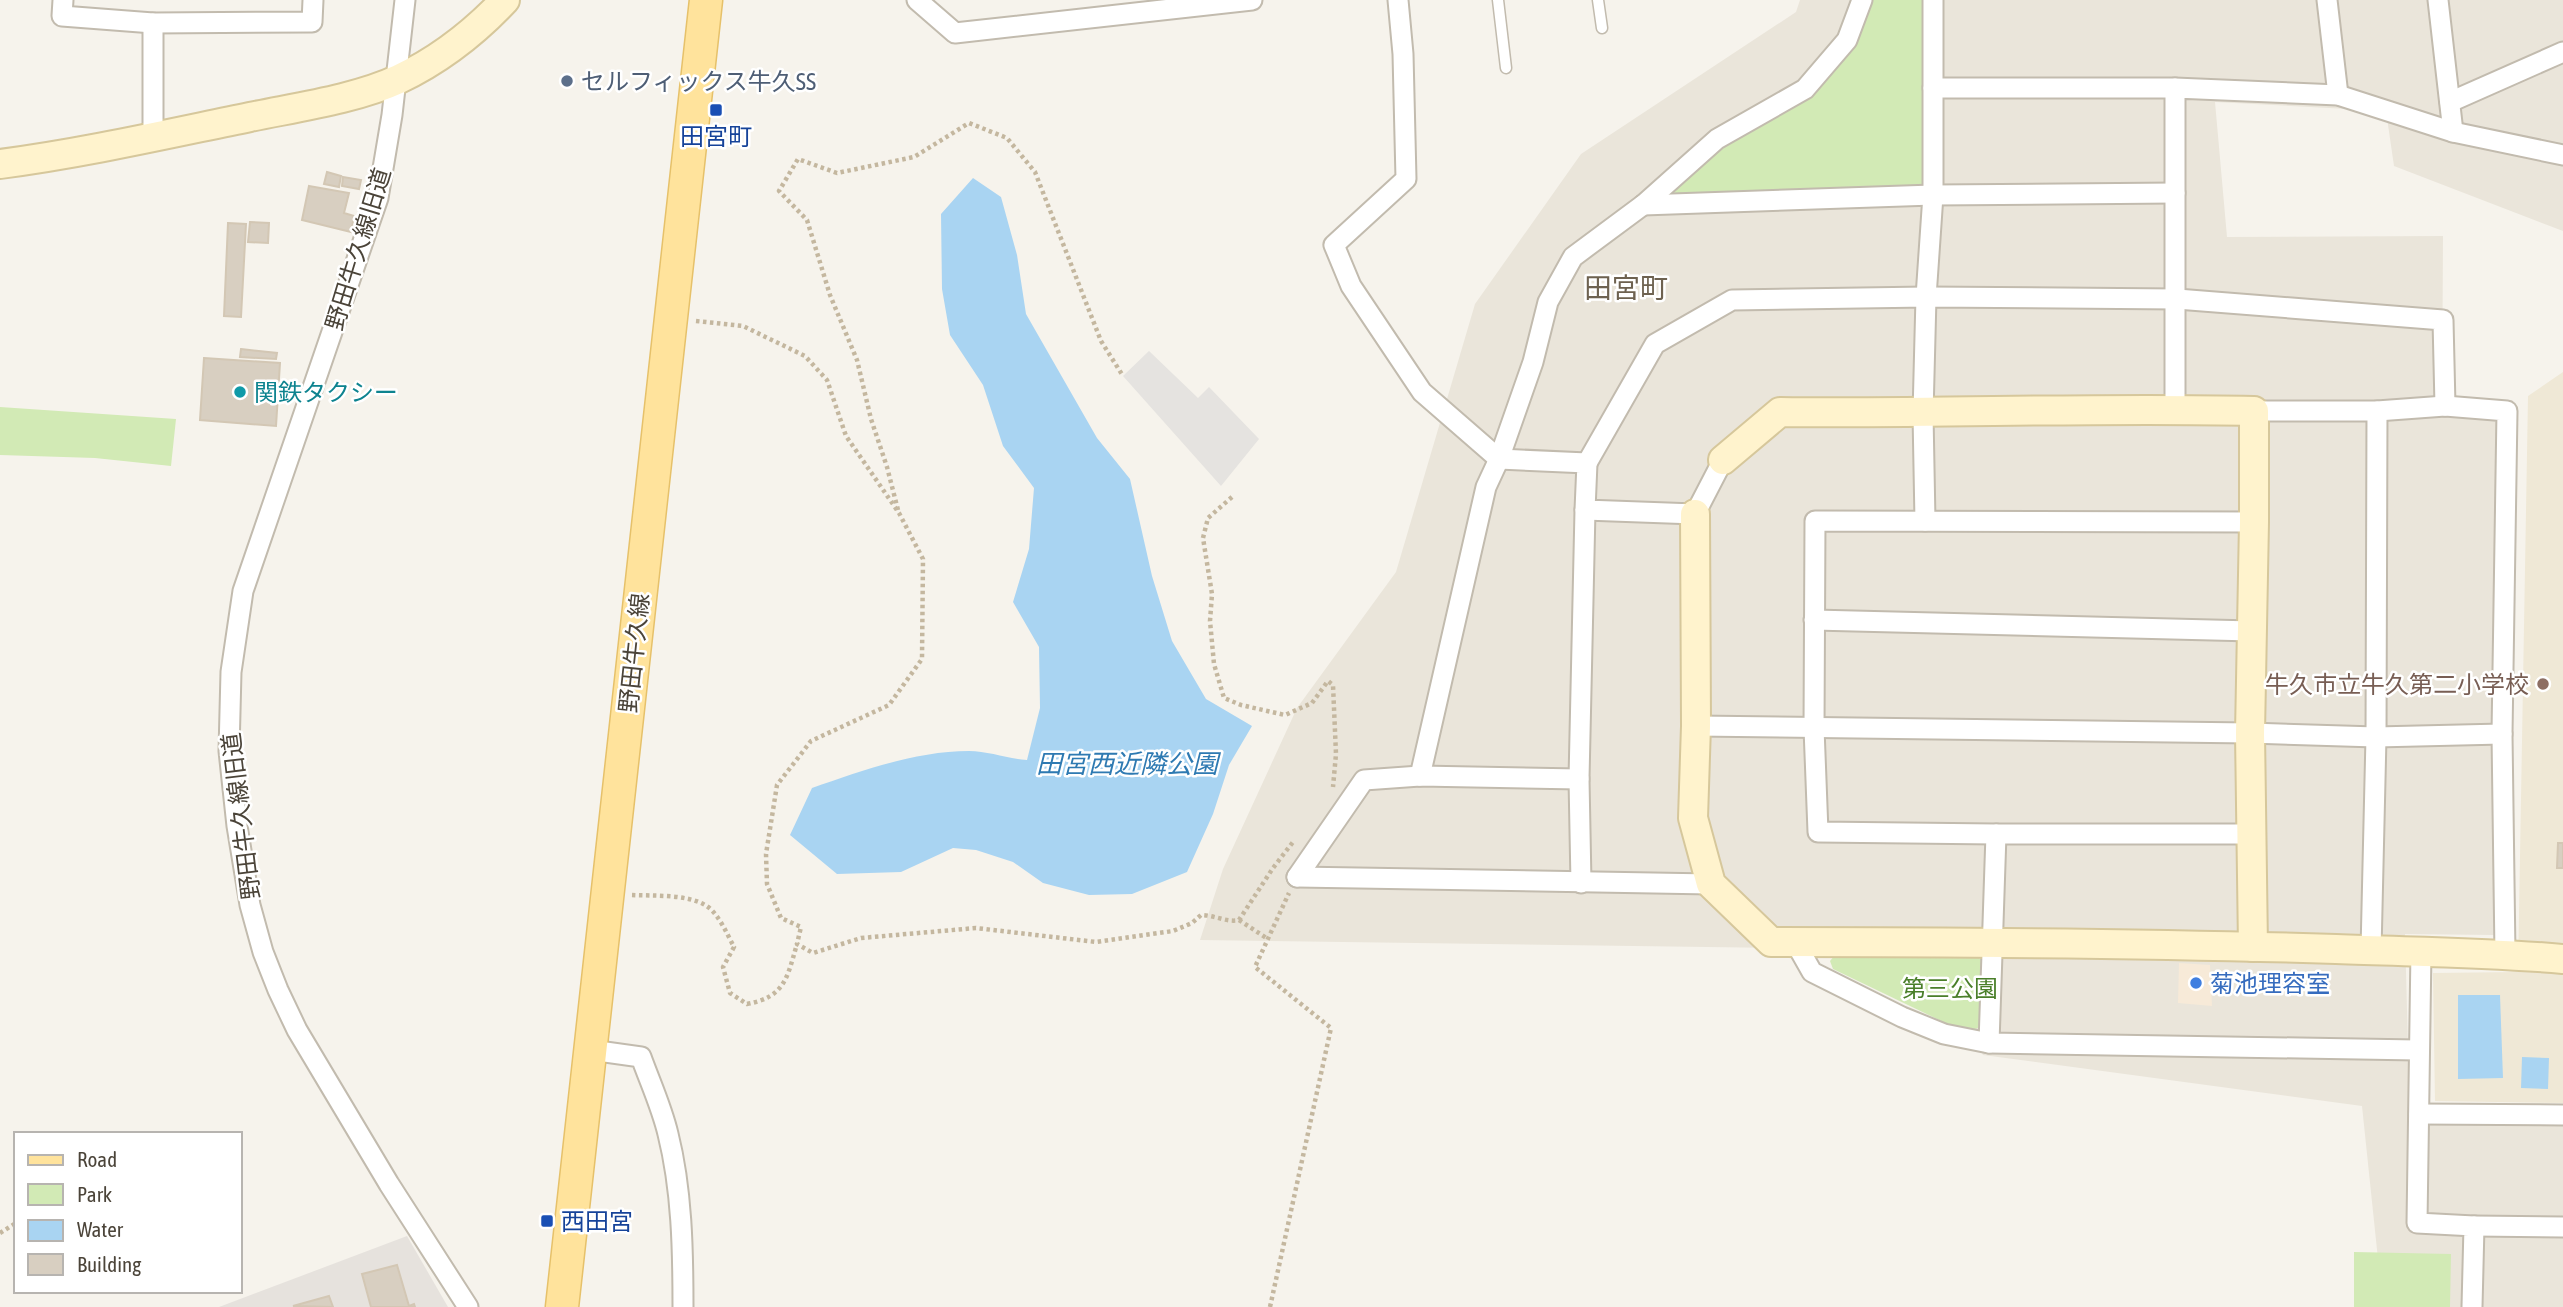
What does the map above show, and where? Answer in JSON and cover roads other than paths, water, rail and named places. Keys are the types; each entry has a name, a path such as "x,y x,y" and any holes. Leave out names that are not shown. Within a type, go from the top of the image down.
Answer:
{"main road":[{"name":"野田牛久線","path":"562,1307 591,1050 618,894 671,318 706,0"}],"street":[{"path":"63,0 62,16 153,23 312,22 313,0"},
{"name":"野田牛久線旧道","path":"405,0 397,80 378,198 243,591 231,672 229,751 237,826 250,905 263,952 278,990 297,1030 468,1307"},
{"path":"0,164 49,158 315,103 397,80 447,52 485,22 505,0"},
{"path":"917,0 955,33 1252,0"},
{"path":"1398,0 1403,54 1406,179 1334,245 1351,286 1422,392 1499,459 1587,463"},
{"path":"1420,776 1486,487 1499,459 1533,362 1548,302 1573,257 1643,205 1717,139 1805,89 1847,40 1862,0"},
{"path":"1925,521 1923,414 1926,297 1933,195 1933,0"},
{"path":"2327,0 2338,95"},
{"path":"2438,0 2453,132"},
{"path":"153,23 153,137"},
{"path":"2451,102 2563,52"},
{"path":"1933,88 2175,88 2338,95 2453,132 2563,155"},
{"path":"2175,88 2175,409"},
{"path":"1643,205 1933,195 2175,193"},
{"path":"1581,883 1579,779 1587,463 1655,344 1732,300 1926,297 2176,299 2443,320 2445,406"},
{"path":"2505,954 2502,734 2507,411 2445,406 2377,411 2175,409 1923,414 1780,412 1723,460 1695,514 1696,726 1693,818 1711,884 1771,942 1992,941 2421,950 2563,959"},
{"path":"2253,947 2250,733 2255,522 2254,411"},
{"path":"2371,951 2376,737 2377,411"},
{"path":"1585,510 1695,514"},
{"path":"2251,834 1818,832 1814,728 1815,521 2255,522"},
{"path":"1814,620 2252,631"},
{"path":"1696,726 2376,737 2502,734"},
{"path":"1579,779 1420,776 1364,780 1297,877 1711,884"},
{"path":"1989,1043 1996,834"},
{"path":"1795,942 1812,972 1902,1017 1944,1034 1989,1043 2417,1050"},
{"path":"2421,950 2417,1050 2417,1223 2563,1227"},
{"path":"591,1050 641,1057 668,1133 677,1178 683,1257 683,1307"},
{"path":"2419,1114 2563,1115"},
{"path":"2472,1307 2474,1226"}],"lane":[{"path":"1498,0 1506,68"},
{"path":"1598,0 1602,28"}],"water":[{"name":"田宮西近隣公園","path":"973,178 1001,197 1017,255 1026,314 1097,438 1130,479 1152,576 1172,641 1206,699 1252,726 1229,765 1213,814 1187,872 1132,894 1089,895 1043,883 1013,862 976,850 953,848 901,872 837,874 790,835 812,788 869,769 909,758 949,752 976,751 1027,760 1040,708 1039,647 1013,602 1029,549 1034,488 1003,446 983,385 950,335 942,289 941,214"},
{"path":"2458,995 2500,995 2503,1078 2458,1079"},
{"path":"2522,1057 2549,1058 2548,1089 2521,1088"}],"place":[{"name":"セルフィックス牛久SS","path":"567,81"},
{"name":"田宮町","path":"716,110"},
{"name":"関鉄タクシー","path":"240,392"},
{"name":"牛久市立牛久第二小学校","path":"2543,684"},
{"name":"菊池理容室","path":"2196,983"},
{"name":"西田宮","path":"547,1221"}],"district":[{"name":"田宮町","path":"1626,288"}],"park label":[{"name":"第三公園","path":"1950,988"}]}
